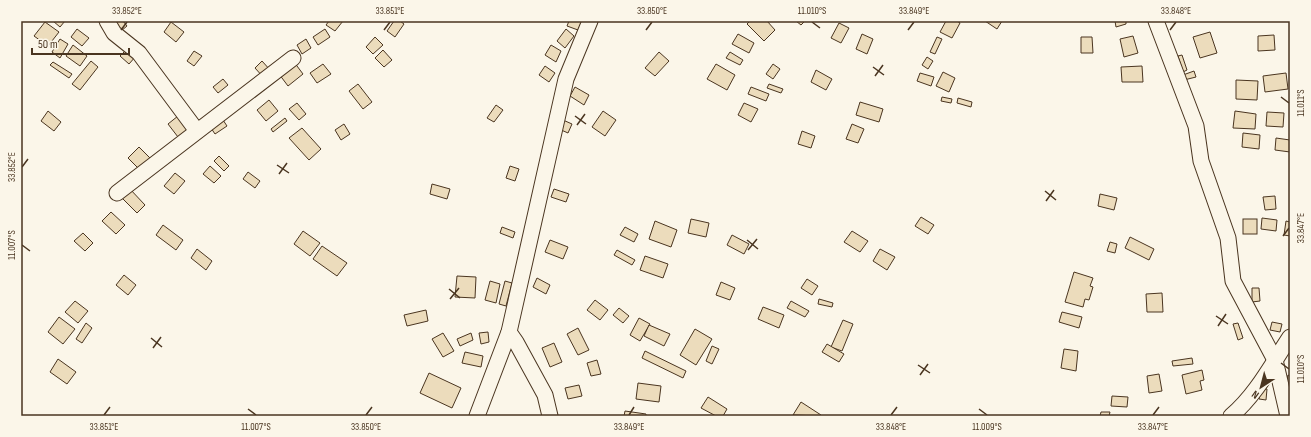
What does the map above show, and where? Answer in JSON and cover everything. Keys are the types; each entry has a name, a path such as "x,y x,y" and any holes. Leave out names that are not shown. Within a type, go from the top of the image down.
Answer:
{"street":[{"path":"107,21 114,33 139,52 197,131"},
{"path":"477,416 509,332 566,79 590,21"},
{"path":"1156,21 1196,126 1200,161 1228,238 1233,281 1275,360 1288,416"},
{"path":"117,193 293,58"},
{"path":"509,332 545,395 550,416"},
{"path":"1231,416 1243,406 1251,396 1290,337"}],"building":[{"path":"53,21 65,21 60,27"},
{"path":"114,21 123,21 127,26 121,31"},
{"path":"329,21 343,21 335,31 326,25"},
{"path":"394,21 400,21 404,24 395,37 387,31"},
{"path":"569,21 582,21 578,30 567,26"},
{"path":"750,21 767,21 775,30 764,41 747,24"},
{"path":"796,21 805,21 801,25"},
{"path":"946,21 957,21 960,23 952,38 940,32"},
{"path":"985,21 1002,21 997,29"},
{"path":"1115,21 1126,21 1126,24 1116,27"},
{"path":"45,22 59,32 48,46 34,36"},
{"path":"171,22 184,32 176,42 164,32"},
{"path":"839,23 849,28 841,43 831,38"},
{"path":"77,29 89,38 82,46 71,37"},
{"path":"325,29 330,37 318,45 313,37"},
{"path":"566,29 574,36 565,48 557,41"},
{"path":"1210,32 1217,53 1200,58 1193,37"},
{"path":"738,34 754,43 749,53 732,44"},
{"path":"862,34 873,39 867,54 856,49"},
{"path":"1274,35 1275,50 1258,51 1258,36"},
{"path":"1133,36 1138,53 1124,57 1120,39"},
{"path":"375,37 383,45 373,54 366,47"},
{"path":"937,37 942,39 935,54 930,52"},
{"path":"1081,37 1092,37 1093,53 1081,53"},
{"path":"60,39 68,44 60,58 52,52"},
{"path":"306,39 311,48 302,54 297,45"},
{"path":"73,45 87,56 80,66 66,56"},
{"path":"551,45 561,51 556,62 545,55"},
{"path":"127,49 136,56 129,64 120,56"},
{"path":"383,50 392,60 384,67 375,58"},
{"path":"194,51 202,56 194,66 187,61"},
{"path":"659,52 669,61 655,76 645,68"},
{"path":"730,52 743,60 740,65 726,58"},
{"path":"1182,55 1187,70 1183,72 1178,56"},
{"path":"927,57 933,61 928,69 922,65"},
{"path":"91,61 98,67 80,90 72,84"},
{"path":"262,61 271,71 264,78 255,68"},
{"path":"53,62 72,74 69,78 50,65"},
{"path":"294,62 303,74 288,86 279,74"},
{"path":"323,64 331,74 317,83 310,73"},
{"path":"716,64 735,75 727,90 707,79"},
{"path":"773,64 780,69 773,79 766,74"},
{"path":"545,66 555,73 549,82 539,75"},
{"path":"1142,66 1143,82 1122,82 1121,67"},
{"path":"816,70 832,79 826,90 811,82"},
{"path":"1194,71 1196,77 1184,80 1183,75"},
{"path":"943,72 955,78 949,92 936,86"},
{"path":"920,73 934,77 931,86 917,81"},
{"path":"1286,73 1288,89 1265,92 1263,76"},
{"path":"223,79 228,85 218,93 213,87"},
{"path":"1236,80 1258,81 1257,100 1236,99"},
{"path":"358,84 372,102 363,109 349,91"},
{"path":"769,84 783,89 781,93 767,88"},
{"path":"575,87 589,95 584,105 570,96"},
{"path":"751,87 769,94 766,101 748,94"},
{"path":"942,97 952,99 951,103 941,101"},
{"path":"958,98 972,102 971,107 957,103"},
{"path":"269,100 278,111 266,121 257,110"},
{"path":"860,102 883,109 879,122 856,115"},
{"path":"297,103 306,114 299,120 289,109"},
{"path":"744,103 758,109 751,122 738,115"},
{"path":"496,105 503,110 494,122 487,118"},
{"path":"48,111 61,122 54,131 41,121"},
{"path":"603,111 616,120 605,136 592,127"},
{"path":"1235,111 1256,114 1255,129 1233,128"},
{"path":"1267,112 1284,113 1283,127 1266,126"},
{"path":"178,116 188,129 178,137 168,124"},
{"path":"221,117 227,126 215,134 209,125"},
{"path":"285,118 287,121 273,132 271,129"},
{"path":"563,120 572,124 568,133 559,129"},
{"path":"344,124 350,134 341,140 335,130"},
{"path":"852,124 864,129 858,143 846,139"},
{"path":"302,128 321,149 309,160 289,138"},
{"path":"802,131 815,136 811,148 798,144"},
{"path":"1243,133 1260,135 1259,149 1242,147"},
{"path":"1276,138 1290,140 1290,152 1275,150"},
{"path":"139,147 150,158 139,169 128,158"},
{"path":"219,156 229,166 224,171 214,161"},
{"path":"210,166 221,176 214,183 203,174"},
{"path":"510,166 519,169 515,181 506,178"},
{"path":"248,172 260,181 255,188 243,179"},
{"path":"175,173 185,181 174,194 164,186"},
{"path":"432,184 450,189 447,199 430,194"},
{"path":"129,188 145,205 137,213 120,196"},
{"path":"554,189 569,194 566,202 551,197"},
{"path":"1100,194 1117,198 1114,210 1098,206"},
{"path":"1275,196 1276,209 1265,210 1263,197"},
{"path":"111,212 125,225 116,234 102,221"},
{"path":"921,217 934,225 928,234 915,226"},
{"path":"1262,218 1277,220 1276,231 1261,229"},
{"path":"691,219 709,223 706,237 688,233"},
{"path":"1243,219 1257,219 1257,234 1243,234"},
{"path":"655,221 677,230 671,247 649,239"},
{"path":"1286,221 1290,222 1290,236 1284,235"},
{"path":"163,225 183,240 176,250 156,235"},
{"path":"502,227 515,232 513,238 500,233"},
{"path":"625,227 638,234 634,242 620,235"},
{"path":"303,231 320,243 310,256 294,244"},
{"path":"852,231 868,241 860,252 844,242"},
{"path":"83,233 93,243 85,251 74,241"},
{"path":"732,235 749,244 744,254 727,245"},
{"path":"1130,237 1154,249 1149,260 1125,248"},
{"path":"550,240 568,247 563,259 545,252"},
{"path":"1110,242 1117,244 1115,253 1107,251"},
{"path":"322,246 347,263 337,276 313,259"},
{"path":"197,249 212,261 206,270 191,258"},
{"path":"880,249 895,257 887,270 873,261"},
{"path":"617,250 635,260 632,265 614,255"},
{"path":"645,256 668,264 663,278 640,270"},
{"path":"1074,272 1093,278 1090,286 1093,287 1089,300 1085,299 1083,307 1065,302"},
{"path":"124,275 136,285 128,295 116,285"},
{"path":"457,276 476,277 475,298 455,297"},
{"path":"537,278 550,285 546,294 533,287"},
{"path":"807,279 818,286 812,295 801,288"},
{"path":"490,281 500,284 496,303 485,300"},
{"path":"505,281 512,283 506,306 499,304"},
{"path":"721,282 735,288 730,300 716,295"},
{"path":"1252,288 1259,288 1260,301 1252,302"},
{"path":"1162,293 1163,312 1147,312 1146,294"},
{"path":"819,299 833,303 832,307 818,304"},
{"path":"595,300 608,310 600,320 587,310"},
{"path":"75,301 88,311 78,323 65,312"},
{"path":"791,301 809,311 805,317 787,308"},
{"path":"763,307 784,315 779,328 758,319"},
{"path":"619,308 629,316 623,323 613,315"},
{"path":"426,310 428,321 407,326 404,315"},
{"path":"1062,312 1082,317 1079,328 1059,322"},
{"path":"59,317 75,329 63,344 48,332"},
{"path":"639,318 650,324 640,341 630,335"},
{"path":"843,320 853,324 842,351 831,347"},
{"path":"1272,322 1282,324 1280,332 1270,330"},
{"path":"86,323 92,328 82,343 76,339"},
{"path":"1238,323 1243,338 1238,340 1233,324"},
{"path":"649,325 670,334 664,346 644,336"},
{"path":"578,328 589,350 578,355 567,334"},
{"path":"695,329 712,339 696,365 680,355"},
{"path":"488,332 489,342 481,344 479,333"},
{"path":"443,333 454,351 443,357 432,339"},
{"path":"471,333 473,340 460,346 457,339"},
{"path":"554,343 562,362 550,367 542,348"},
{"path":"827,344 844,354 839,362 822,352"},
{"path":"712,346 719,349 712,364 706,361"},
{"path":"1064,349 1078,351 1076,371 1061,368"},
{"path":"645,351 686,371 683,378 642,358"},
{"path":"465,352 483,356 481,367 462,363"},
{"path":"1192,358 1193,364 1173,366 1172,361"},
{"path":"58,359 76,372 67,384 50,372"},
{"path":"597,360 601,374 591,376 587,363"},
{"path":"1202,370 1204,380 1200,381 1202,390 1186,394 1182,375"},
{"path":"429,373 461,388 452,408 420,393"},
{"path":"1159,374 1162,391 1149,393 1147,376"},
{"path":"1288,375 1290,376 1290,385 1286,384"},
{"path":"638,383 661,386 659,402 636,399"},
{"path":"579,385 582,396 568,399 565,388"},
{"path":"1261,388 1267,389 1266,400 1259,399"},
{"path":"1112,396 1128,397 1127,407 1111,406"},
{"path":"708,397 727,409 723,416 716,416 701,408"},
{"path":"801,402 821,415 793,415"},
{"path":"625,411 646,414 646,416 624,416"},
{"path":"1101,412 1110,412 1109,416 1100,416"}]}
